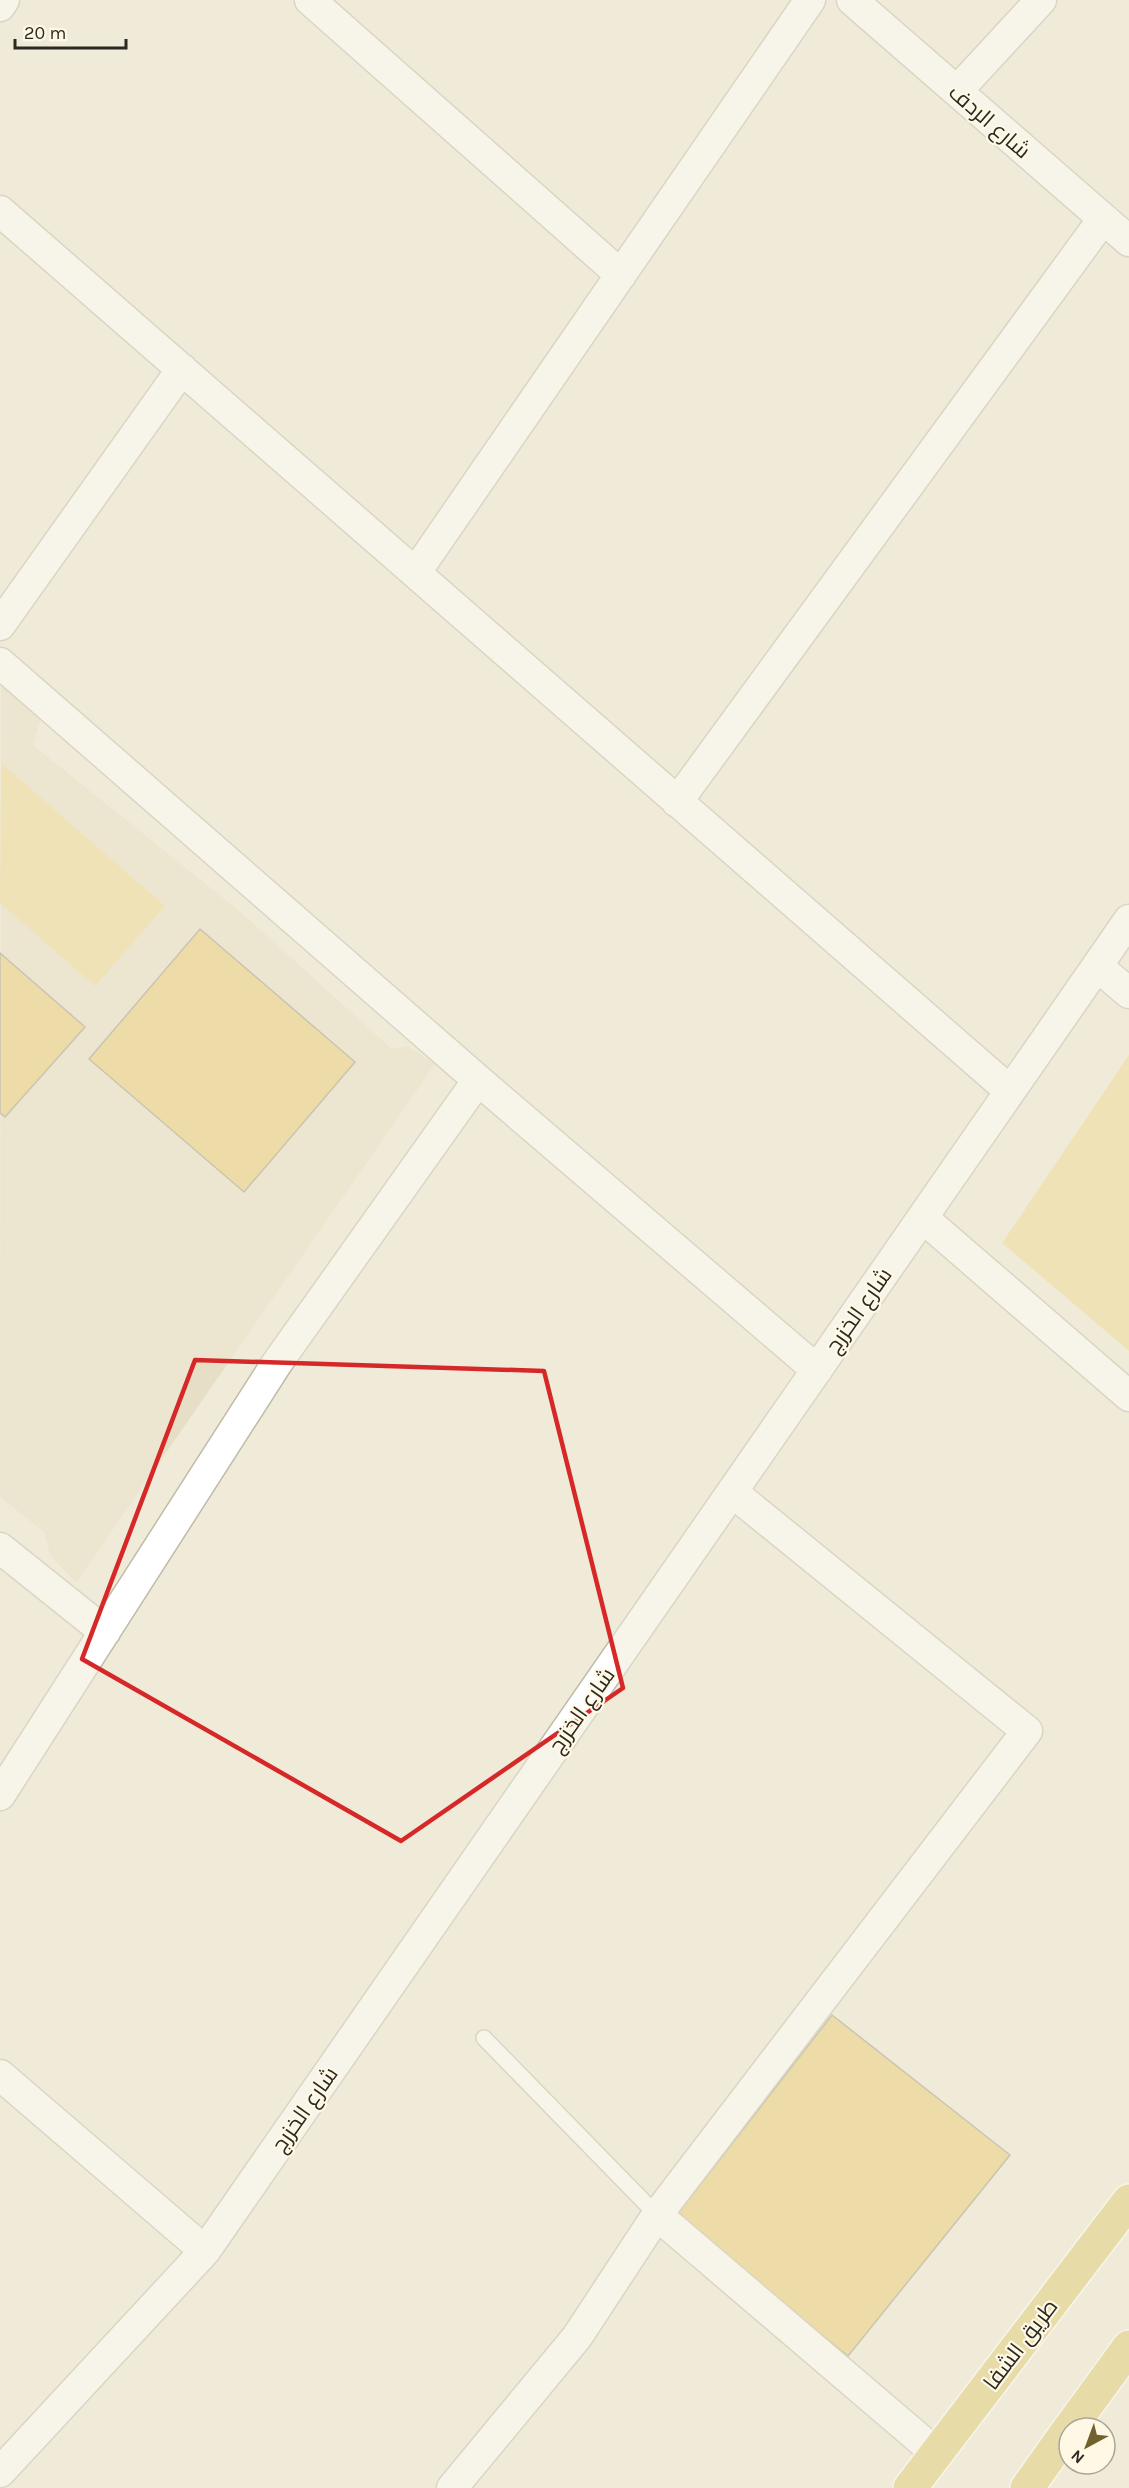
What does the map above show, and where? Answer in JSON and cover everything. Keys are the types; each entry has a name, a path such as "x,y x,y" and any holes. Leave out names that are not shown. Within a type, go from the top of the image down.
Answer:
{"main road":[{"name":"طريق الشفا","path":"910,2488 1129,2201"},
{"path":"1079,2416 1129,2346"},
{"path":"1027,2488 1057,2447"}],"street":[{"path":"0,6 4,0"},
{"path":"310,0 621,275"},
{"path":"416,572 810,0"},
{"name":"شارع الردف","path":"852,0 1129,241"},
{"path":"957,91 1041,0"},
{"path":"0,210 1010,1091"},
{"path":"677,802 1103,219"},
{"path":"0,625 182,369"},
{"path":"0,663 478,1080 817,1370"},
{"name":"شارع الخزرج","path":"0,2472 205,2251 1129,921"},
{"path":"1097,966 1129,993"},
{"path":"0,1795 277,1363 478,1080"},
{"path":"922,1218 1129,1396"},
{"path":"452,2488 577,2337 657,2215 1027,1731 732,1492"},
{"path":"0,1548 105,1632"},
{"path":"0,2075 205,2251"},
{"path":"657,2215 936,2453"}],"lane":[{"path":"483,2038 657,2215"}],"highlighted area":[{"path":"195,1360 544,1371 623,1688 401,1841 82,1659"}],"shaded area":[{"path":"1,682 41,718 33,745 243,914 392,1049 408,1046 435,1064 76,1583 50,1555 44,1532 0,1497"},
{"path":"1,763 165,906 95,986 0,903"},
{"path":"1129,1055 1129,1351 1002,1243"}],"building":[{"path":"200,929 355,1062 244,1192 89,1059"},
{"path":"0,953 85,1027 5,1117 0,1113"},
{"path":"832,2015 1010,2155 848,2356 675,2217"}]}
